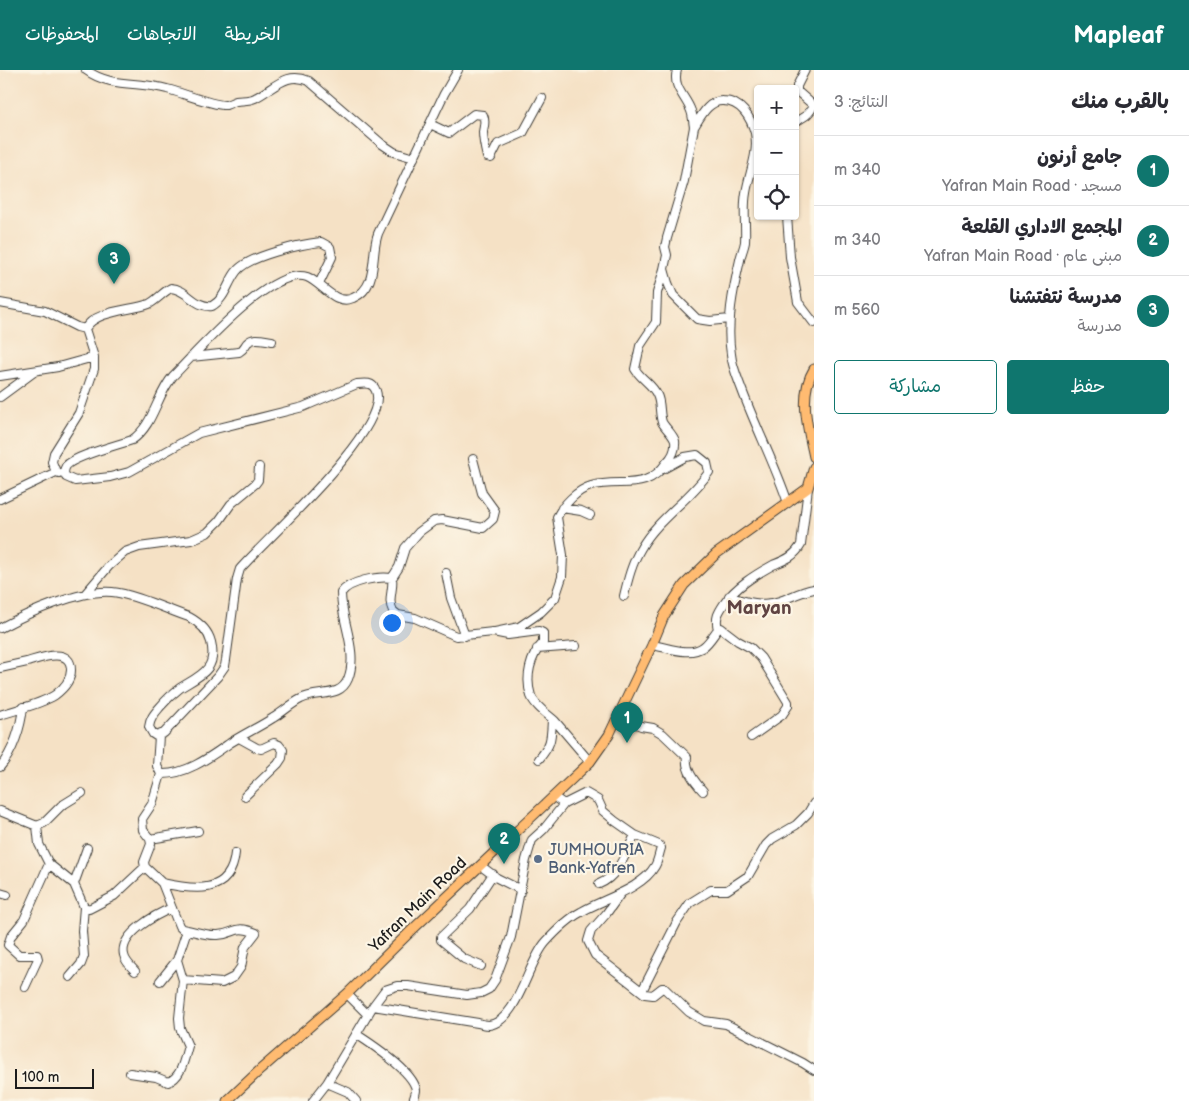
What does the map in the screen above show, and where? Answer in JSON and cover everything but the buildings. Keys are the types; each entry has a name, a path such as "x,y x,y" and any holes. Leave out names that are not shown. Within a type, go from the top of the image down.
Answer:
{"main road":[{"path":"814,369 808,378 805,406 814,457"},
{"path":"810,494 814,467"},
{"name":"Yafran Main Road","path":"227,1101 347,994 590,762 602,747 619,715 664,616 684,585 716,554 788,503 810,494"}],"street":[{"path":"86,70 95,76 112,82 165,88 190,97 224,105 238,101 253,100 291,77 300,77 309,81 382,144 394,152 414,158"},
{"path":"449,70 452,78"},
{"path":"0,499 60,473 71,462 132,440 144,431 163,388 191,357 249,301 274,283 291,276 307,277 338,299 346,300 354,298 362,292 372,276 377,237 452,78 458,70"},
{"path":"473,459 482,493 495,511 493,519 483,528 442,520 434,521 419,532 406,548 399,567 392,578 389,600 393,612 398,615 415,618 456,636 519,627 541,612 555,598 562,577 563,555 557,516 562,508 590,486 643,482 656,476 674,452 675,441 662,422 657,395 652,387 640,378 635,369 640,346 656,322 657,293 667,255 665,247 684,181 694,127 691,110 676,84 677,70"},
{"path":"798,85 805,70"},
{"path":"799,93 813,105 812,110 799,120"},
{"path":"430,124 449,133 474,114 483,115 485,119 483,129 485,149 488,157 491,158 498,144 522,133 542,98"},
{"path":"694,127 716,100 728,101 740,107 749,117 754,131"},
{"path":"754,162 743,207 744,244 730,319 731,355 749,408 774,463 788,503"},
{"path":"788,220 790,257 798,302 814,323"},
{"path":"84,329 90,321 100,317 151,303 171,288 180,290 201,305 212,306 221,300 232,278 245,263 266,255 321,242 330,246 332,257 319,284"},
{"path":"664,269 673,295 697,318 710,321 730,319"},
{"path":"0,303 45,311 84,329 94,357 94,369 79,414 52,458 60,473 70,480 76,481 129,472 184,440 211,429 303,407 357,384 365,382 371,384 377,394 371,420 347,456 240,568 225,666 218,676 159,736 157,766 161,774 152,804 142,819 143,830 151,844 144,862 146,867 162,883 179,926 182,929 212,935 221,935 237,929 247,929 256,933 245,947 241,967 234,977 222,983 183,980"},
{"path":"191,357 239,352 253,339 272,341"},
{"path":"0,376 35,371 94,357"},
{"path":"0,397 35,371"},
{"path":"624,596 633,564 642,546 659,525 690,496 709,472 707,463 697,455 684,457 662,470"},
{"path":"85,594 109,566 125,552 139,547 191,540 207,533 219,521 231,504 255,484 258,480 259,467"},
{"path":"718,629 716,620 718,613 734,591 760,573 796,553 801,545 804,508 810,494"},
{"path":"562,508 581,511 590,515"},
{"path":"446,573 451,598 465,636"},
{"path":"161,774 178,772 194,765 275,717 301,699 312,695 333,693 346,684 352,665 341,593 345,586 371,579 392,578"},
{"path":"729,596 741,600 768,604 814,589"},
{"path":"0,628 59,602 85,594 106,592 128,596 189,617 198,622 208,634 212,662 203,674 170,696 150,720 151,731 159,736"},
{"path":"718,629 721,628 751,648 761,658 788,702 788,706 782,715 751,737"},
{"path":"652,646 686,652 695,651 704,647 718,629"},
{"path":"493,632 508,635 539,631 543,633 543,643 532,658 529,688 535,703 552,719 590,762"},
{"path":"537,649 576,646"},
{"path":"0,668 52,655 61,655 67,659 71,667 71,675 67,684 52,697 0,715"},
{"path":"0,767 4,763 15,738 22,718 23,707"},
{"path":"619,715 641,726 653,728 674,743 687,757 686,762 689,771 703,792"},
{"path":"539,760 551,742 552,719"},
{"path":"238,738 257,748 261,749 274,743 283,750 282,758 278,764 245,796"},
{"path":"313,1101 327,1083 373,1006 385,990 396,986 467,995 481,993 489,989 495,980 512,937 532,840 550,823 564,804 586,792 598,800 603,811 615,821 635,835 659,845 661,848 654,867 640,882 630,889 580,913 545,942 538,952 518,999 497,1022 489,1025 373,1006"},
{"path":"0,811 37,826 44,823 61,806 82,793"},
{"path":"554,797 564,804"},
{"path":"642,991 676,922 690,903 711,890 727,890 748,876 766,845 772,839 796,825 808,813 814,803"},
{"path":"37,826 39,844 49,864 74,884 84,907 82,931 84,956 81,964 70,976"},
{"path":"150,840 198,831"},
{"path":"599,884 612,875 635,835"},
{"path":"74,884 87,848"},
{"path":"162,883 179,887 207,888 216,886 229,874 234,864 235,853"},
{"path":"25,987 38,959 37,955 19,955 8,946 11,936 24,920 49,864"},
{"path":"481,866 521,890"},
{"path":"84,907 89,909 95,907 114,896 146,867"},
{"path":"481,966 464,959 441,940 441,937 470,909 493,874"},
{"path":"622,892 591,931 588,941 595,955 647,995 651,995 664,988 696,1018 726,1024 804,1063 814,1070"},
{"path":"135,971 124,954 127,942 143,923 172,908"},
{"path":"160,980 177,960 187,930"},
{"path":"130,1073 156,1077 168,1082 173,1080 180,1071 188,1046 180,1028 179,1018 183,980 177,960"},
{"path":"347,994 368,1015"},
{"path":"356,1034 381,1050 413,1082 416,1090 413,1101"},
{"path":"327,1083 348,1092 356,1101"}],"place":[{"name":"مدرسة نتفتشنا","path":"114,284"},
{"name":"جامع أرنون","path":"627,743"},
{"name":"JUMHOURIA Bank-Yafren","path":"538,859"},
{"name":"المجمع الاداري القلعة","path":"504,864"}],"district":[{"name":"Maryan","path":"759,608"}]}
